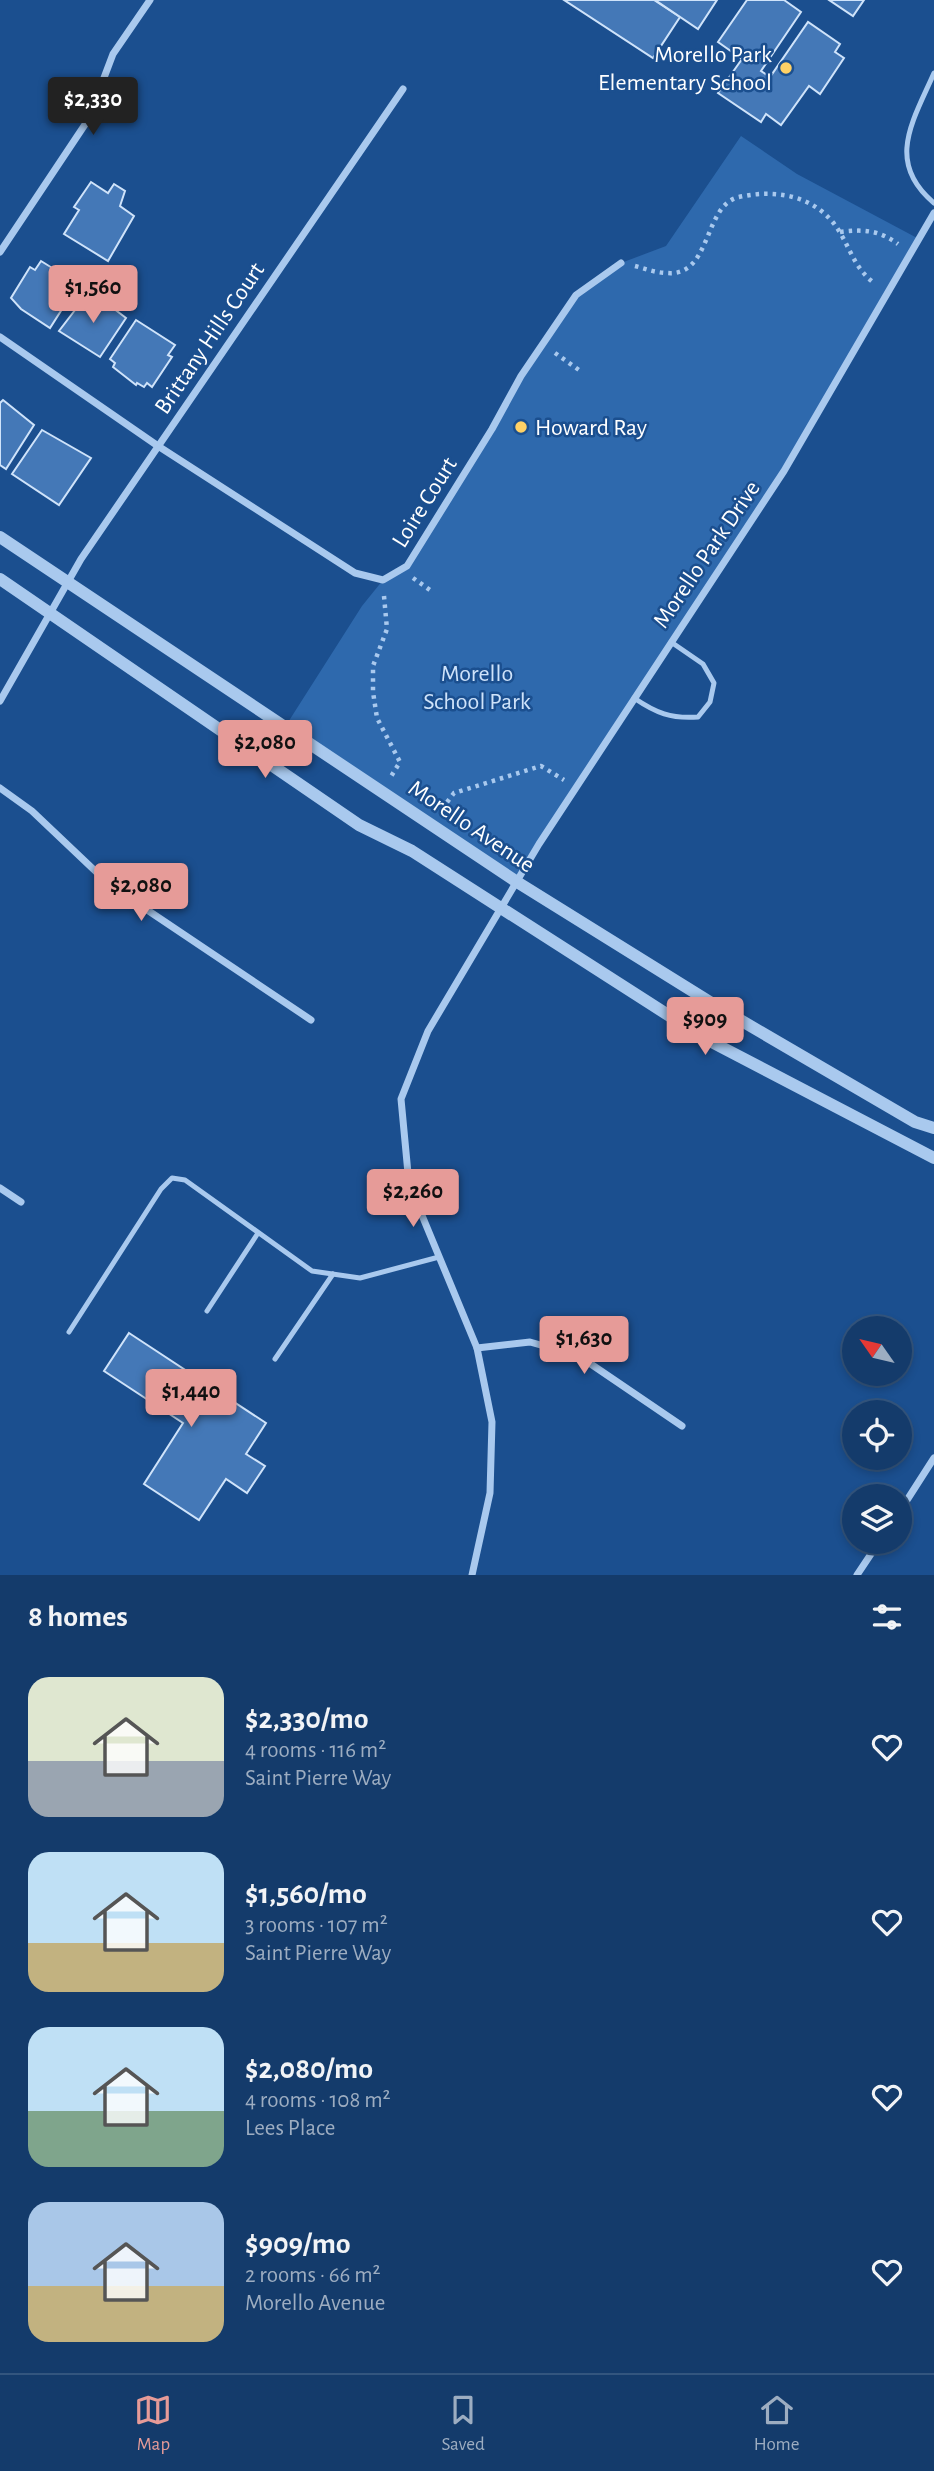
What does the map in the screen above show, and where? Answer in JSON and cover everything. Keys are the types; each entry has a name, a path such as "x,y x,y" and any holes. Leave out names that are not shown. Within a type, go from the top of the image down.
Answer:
{"street":[{"path":"0,251 88,120 113,54 149,0"},
{"name":"Brittany Hills Court","path":"0,701 69,583 158,446 403,89"},
{"name":"Morello Park Drive","path":"472,1575 489,1493 492,1422 477,1348 409,1184 401,1099 428,1031 517,882 575,788 784,471 934,213"},
{"name":"Loire Court","path":"383,580 407,566 542,345 576,295 621,263"},
{"path":"0,337 158,446 355,573 383,580"},
{"name":"Morello Avenue","path":"0,537 517,882 718,1007 915,1122 934,1128"},
{"path":"0,579 359,825 412,851 704,1038 934,1158"},
{"path":"0,788 32,811 110,885 310,1020"},
{"path":"0,1188 21,1202"},
{"path":"477,1348 530,1342 579,1356 682,1426"},
{"path":"912,1492 934,1458"},
{"path":"858,1575 871,1554"}],"lane":[{"path":"934,73 907,135 906,164 920,192 934,203"},
{"path":"634,698 658,715 677,719 698,716 710,702 715,683 703,664 671,642"},
{"path":"69,1332 161,1189 172,1178 185,1180 312,1271 360,1278 439,1257"},
{"path":"207,1311 258,1233"},
{"path":"275,1359 333,1274"}],"path":[{"path":"621,263 669,274 684,270 705,247 719,210 726,202 741,197 798,196 818,208 840,232 860,273 887,292"},
{"path":"840,232 865,229 887,236 911,253"},
{"path":"542,345 579,370"},
{"path":"381,790 400,762 377,718 373,692 373,666 387,629 383,580"},
{"path":"431,824 454,793 541,766 575,788"}],"green space":[{"name":"Morello School Park","path":"741,136 797,174 919,239 784,471 517,882 285,727 362,606 383,580 407,565 521,376 576,295 621,263 666,246"}],"building":[{"path":"564,0 654,0 680,17 653,58"},
{"path":"655,0 717,0 698,29"},
{"path":"747,0 784,0 801,12 761,71 770,77 808,22 840,44 835,52 844,58 820,94 809,86 781,125 766,114 761,122 718,93 742,59 718,42"},
{"path":"829,0 864,0 853,16"},
{"path":"91,182 108,193 114,184 125,191 120,206 134,216 108,261 64,234 79,210 74,207"},
{"path":"41,261 78,284 50,328 21,309 11,298 30,267 35,270"},
{"path":"84,292 99,302 101,299 126,318 100,357 59,331 85,297 82,295"},
{"path":"136,320 175,345 168,355 172,357 152,387 147,383 144,387 137,383 136,385 113,367 115,363 110,359"},
{"path":"3,400 34,425 6,469 0,465 0,403"},
{"path":"42,430 91,458 59,505 12,474"},
{"path":"129,1333 266,1423 246,1454 265,1466 247,1493 226,1479 199,1520 144,1484 183,1423 104,1371"}],"place":[{"name":"Morello Park Elementary School","path":"786,68"},
{"name":"Howard Ray","path":"521,427"}]}
